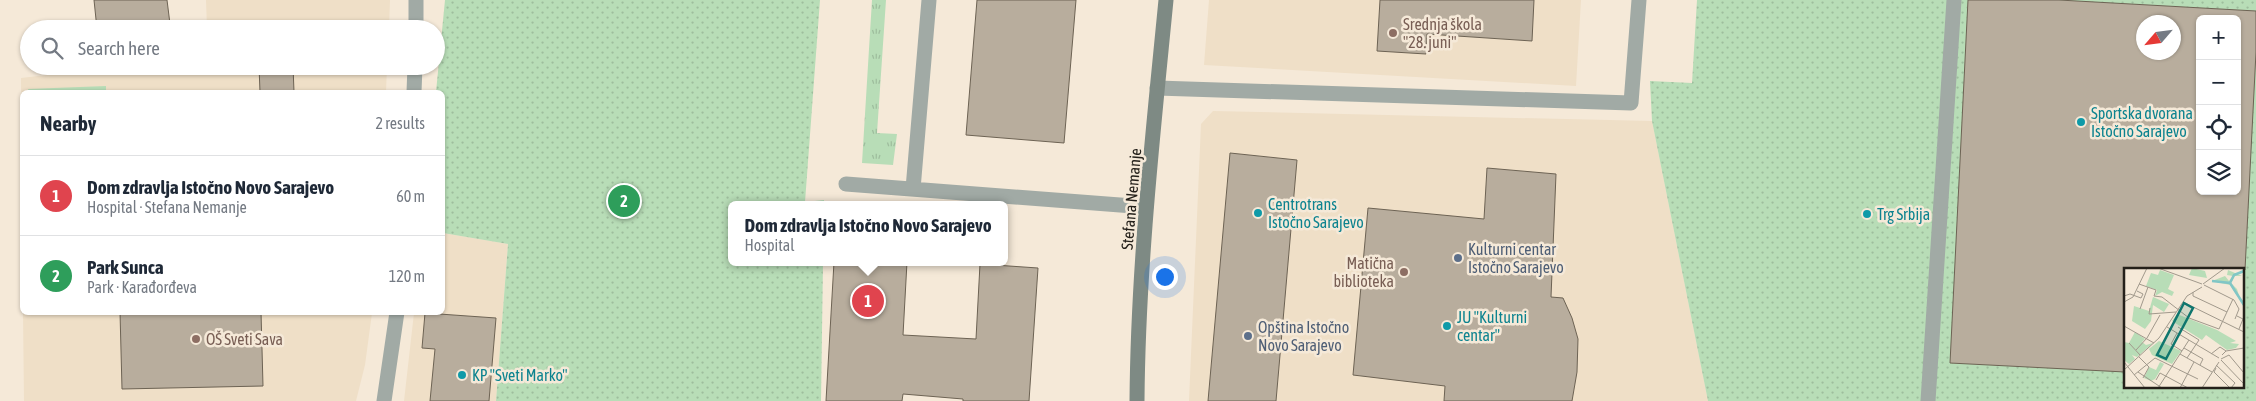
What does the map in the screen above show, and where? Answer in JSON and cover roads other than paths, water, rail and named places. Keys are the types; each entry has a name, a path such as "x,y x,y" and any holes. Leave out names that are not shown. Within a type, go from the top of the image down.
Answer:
{"main road":[{"name":"Stefana Nemanje","path":"1137,401 1137,326 1146,207 1166,0"}],"street":[{"path":"416,0 416,20"},
{"path":"913,189 929,0"},
{"path":"1157,88 1631,103 1639,0"},
{"path":"1928,401 1954,0"},
{"path":"414,75 414,90"},
{"path":"846,184 1146,207"},
{"path":"384,401 397,315"}],"place":[{"name":"Srednja škola \"28. juni\"","path":"1393,33"},
{"name":"Sportska dvorana Istočno Sarajevo","path":"2081,122"},
{"name":"Park Sunca","path":"624,201"},
{"name":"Centrotrans Istočno Sarajevo","path":"1258,213"},
{"name":"Trg Srbija","path":"1867,214"},
{"name":"Kulturni centar Istočno Sarajevo","path":"1458,258"},
{"name":"Matična biblioteka","path":"1404,272"},
{"name":"Dom zdravlja Istočno Novo Sarajevo","path":"868,301"},
{"name":"JU \"Kulturni centar\"","path":"1447,326"},
{"name":"Opština Istočno Novo Sarajevo","path":"1248,336"},
{"name":"OŠ Sveti Sava","path":"196,339"},
{"name":"KP \"Sveti Marko\"","path":"462,375"}]}
